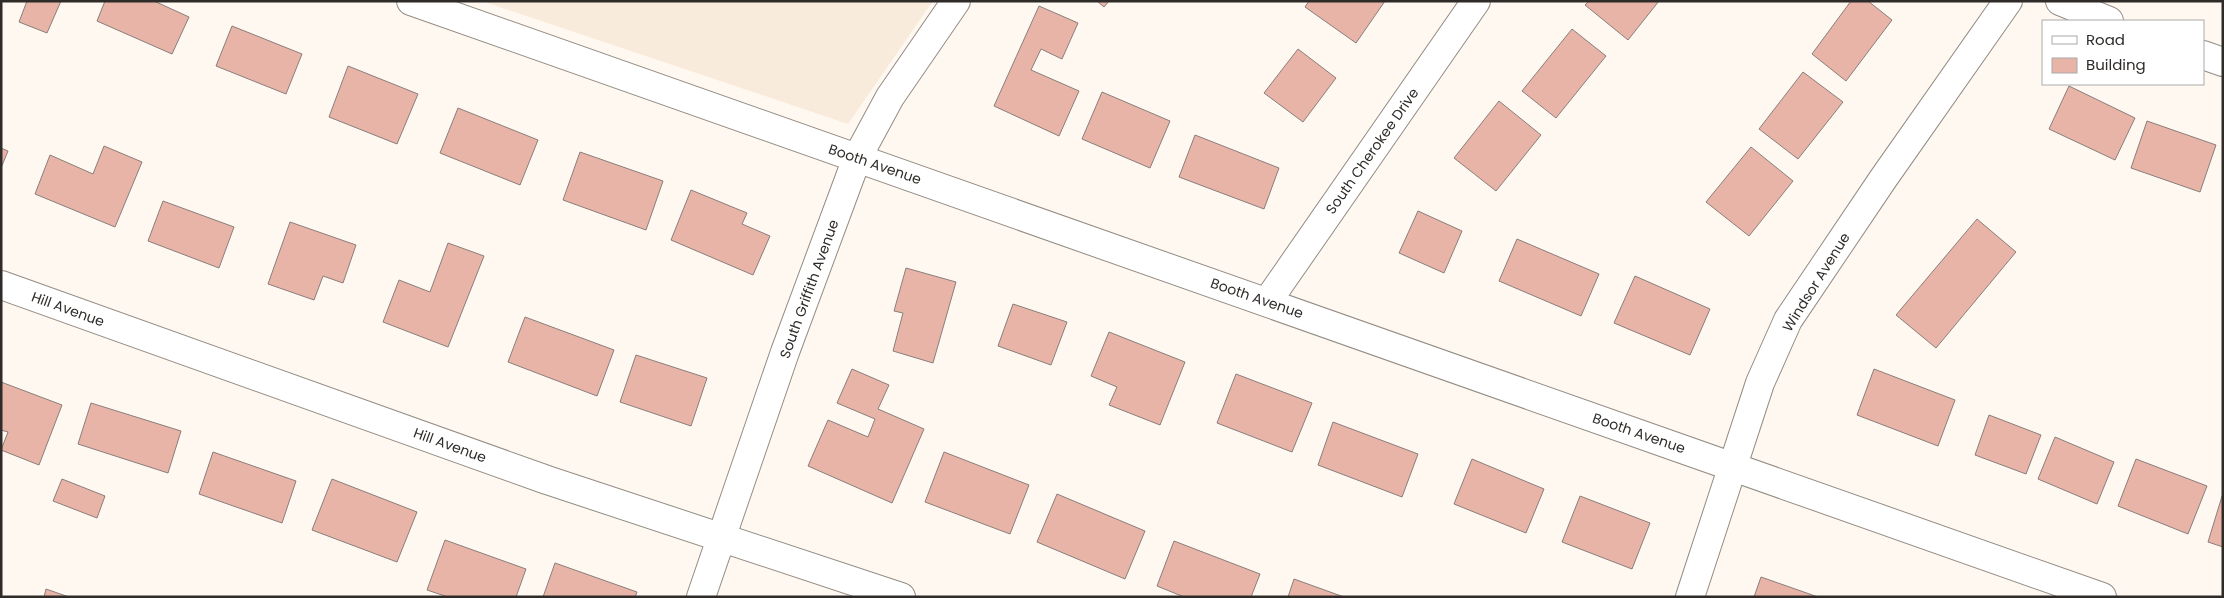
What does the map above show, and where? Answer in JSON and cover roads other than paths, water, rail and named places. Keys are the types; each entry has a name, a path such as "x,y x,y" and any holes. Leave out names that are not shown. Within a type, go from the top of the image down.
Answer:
{"street":[{"name":"Booth Avenue","path":"411,1 1732,465 2102,597"},
{"name":"South Griffith Avenue","path":"701,597 785,352 857,158 890,96 956,1"},
{"name":"South Cherokee Drive","path":"1267,302 1476,1"},
{"name":"Windsor Avenue","path":"1690,597 1760,383 1788,320 1883,178 2008,1"},
{"path":"2060,1 2107,20"},
{"path":"2204,55 2223,62"},
{"name":"Hill Avenue","path":"1,285 547,480 723,536 901,597"}]}
